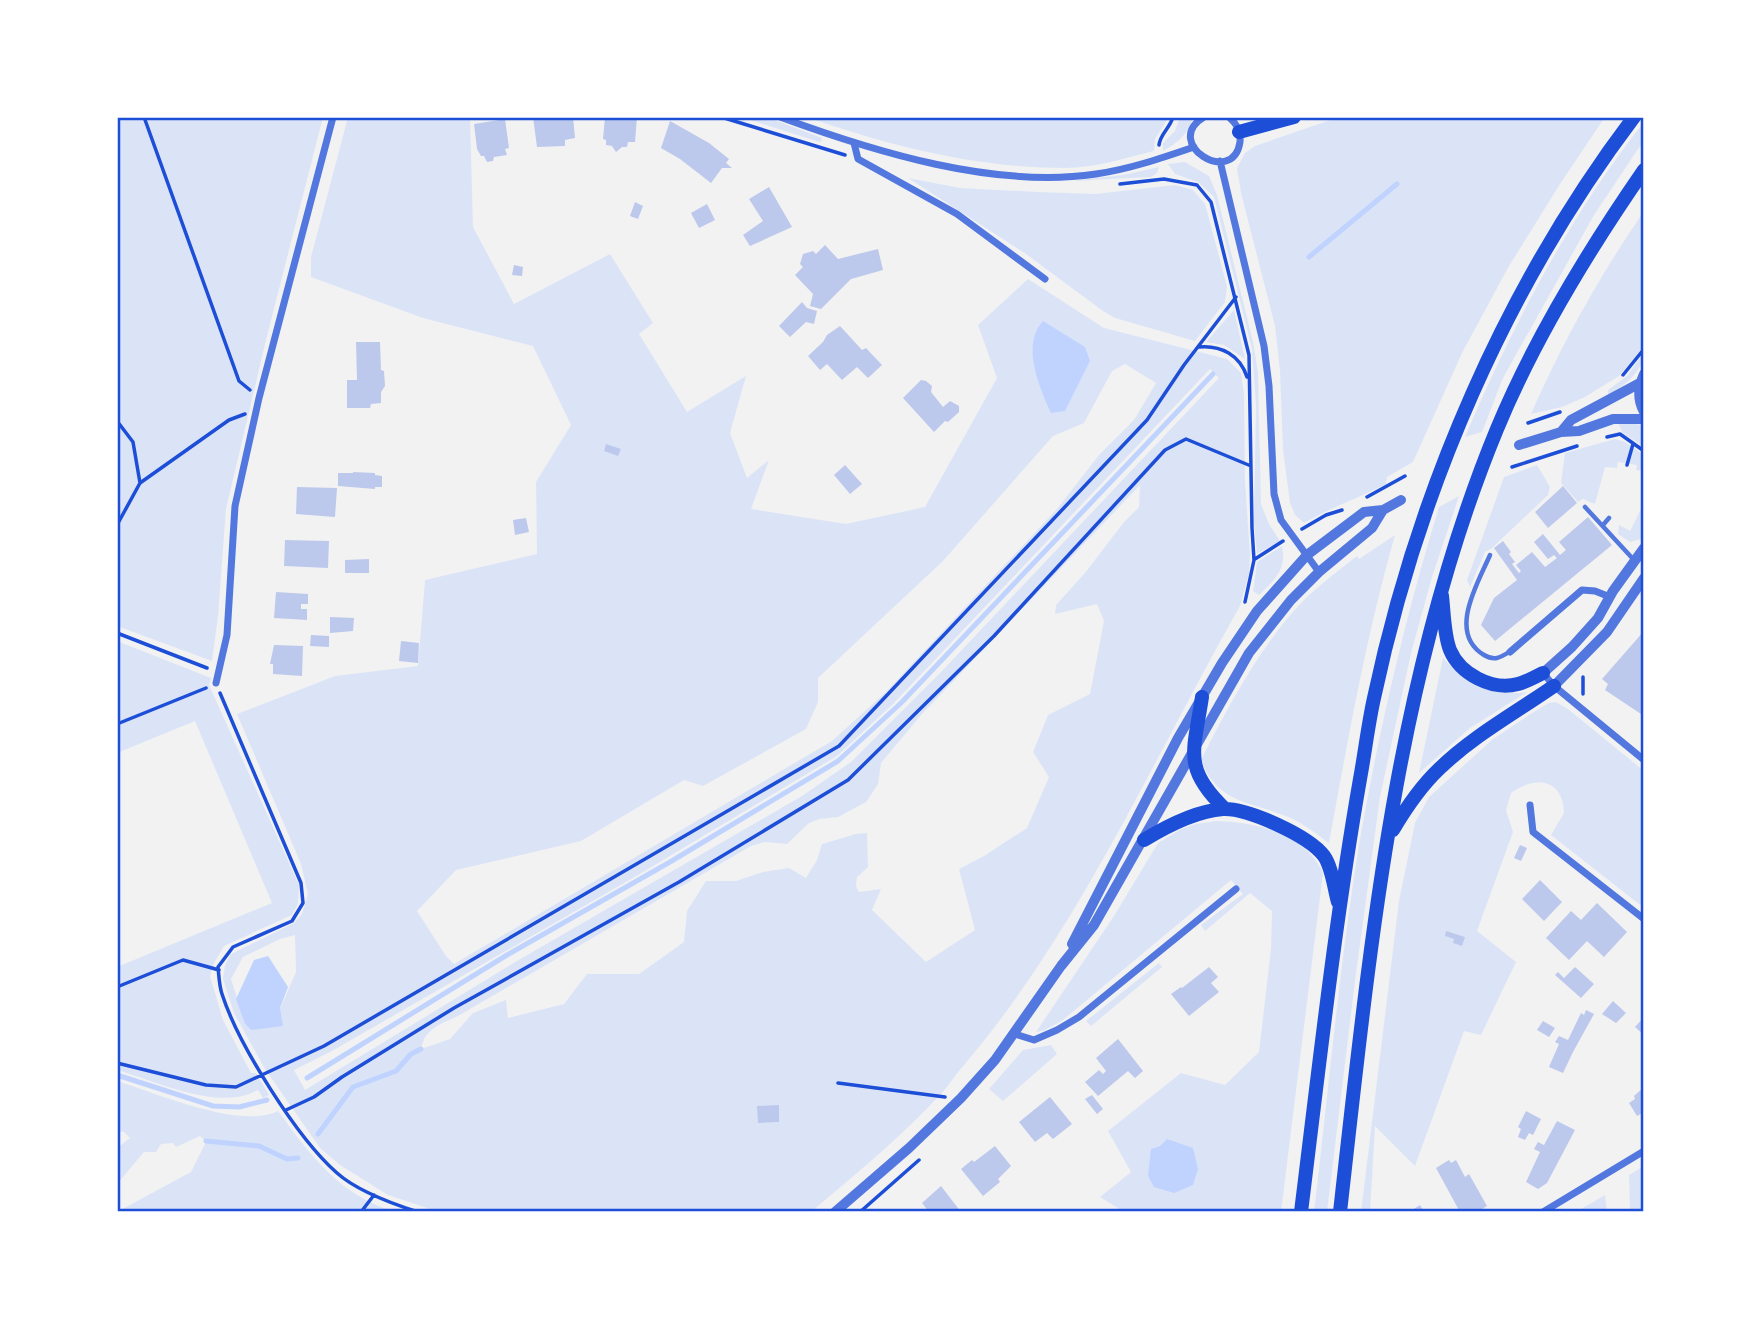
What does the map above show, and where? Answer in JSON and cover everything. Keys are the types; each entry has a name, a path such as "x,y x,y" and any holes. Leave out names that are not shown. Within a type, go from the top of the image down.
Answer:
{"highway":[{"path":"1240,132 1294,117"},
{"path":"1301,1212 1340,910 1374,698 1413,552 1473,391 1509,316 1602,159 1634,117"},
{"path":"1340,1212 1356,1070 1397,780 1421,665 1458,533 1497,427 1569,286 1606,224 1644,170"},
{"path":"1441,593 1450,649 1461,667 1495,685 1517,685 1543,673"},
{"path":"1388,837 1414,797 1437,770 1478,736 1554,686"},
{"path":"1202,697 1194,749 1195,768 1206,791 1225,809"},
{"path":"1144,840 1195,816 1225,809 1259,818 1312,844 1326,858 1340,910"}],"street":[{"path":"216,683 227,635 235,506 259,398 333,117"},
{"path":"780,117 854,143 929,164 1052,177 1096,174 1137,166 1194,147"},
{"path":"1202,118 1192,131 1194,147 1205,159 1220,161 1234,154 1238,147 1240,132 1229,117"},
{"path":"854,143 858,159 957,214 1045,279"},
{"path":"1220,161 1264,346 1269,386 1274,494 1281,520 1319,572"},
{"path":"1642,379 1638,396 1644,412"},
{"path":"1561,432 1571,420 1642,379"},
{"path":"1519,445 1561,432 1579,431 1613,419 1644,419"},
{"path":"1061,966 1178,738 1222,663 1257,611 1307,555 1364,512 1383,510 1401,500"},
{"path":"835,1212 909,1148 961,1098 995,1060 1061,966 1094,925 1249,653 1291,600 1319,572 1372,528 1383,510"},
{"path":"1644,548 1598,618 1572,647 1543,673 1554,686 1644,760"},
{"path":"1554,686 1607,632 1644,578"},
{"path":"1510,652 1582,590 1595,591 1610,597"},
{"path":"1530,805 1533,832 1644,919"},
{"path":"1015,1034 1034,1040 1079,1017 1236,889"},
{"path":"1544,1212 1644,1151"}],"lane":[{"path":"1585,507 1635,560"},
{"path":"1603,525 1609,518"},
{"path":"1490,555 1468,604 1467,628 1476,650 1490,659 1500,658 1510,652"}],"path":[{"path":"144,117 239,381 259,398"},
{"path":"721,117 858,159"},
{"path":"1159,152 1160,138 1173,117"},
{"path":"1164,178 1197,185 1211,201 1249,355 1254,559 1249,592 1242,612"},
{"path":"117,1063 206,1085 236,1087 324,1046 839,746 1147,420 1236,297"},
{"path":"1199,347 1211,346 1227,351 1239,361 1249,382"},
{"path":"117,525 140,483 229,420 257,409"},
{"path":"117,421 133,442 140,483"},
{"path":"1596,440 1620,434 1644,451"},
{"path":"286,1110 314,1097 454,1008 679,883 848,779 994,636 1165,450 1186,439 1251,466"},
{"path":"1512,467 1585,444"},
{"path":"1627,465 1633,444"},
{"path":"1254,559 1280,543"},
{"path":"117,633 219,673"},
{"path":"117,723 198,693 216,683 301,883 303,902 292,921 233,947 218,967 220,991 232,1020 286,1110 337,1174 386,1201 418,1212"},
{"path":"117,987 183,960 219,970"},
{"path":"838,1083 961,1098"},
{"path":"935,1104 944,1095"},
{"path":"361,1212 374,1195"}],"shaded area":[{"path":"117,117 323,117 226,509 212,661 117,626"},
{"path":"348,117 470,117 473,227 514,304 610,254 653,323 639,334 687,412 746,376 730,433 747,478 769,460 751,509 846,524 925,507 997,378 978,325 1028,279 1104,328 1227,359 1241,373 1250,555 1249,574 1240,606 1079,901 1005,1013 926,1110 811,1212 439,1212 388,1195 340,1165 320,1148 265,1069 234,1013 223,979 225,965 231,954 294,923 302,914 308,894 301,864 237,714 335,676 418,666 425,580 537,554 536,482 571,425 533,346 423,318 311,277 311,257","holes":["1125,364 1156,383 1134,420 1099,455 1057,509 886,692 832,741 454,964 446,956 417,911 456,870 581,841 684,780 703,786 806,729 818,702 818,678 943,561 1053,436 1084,423 1112,371","1210,369 1219,378 941,672 851,762 802,796 517,961 305,1090 294,1070 332,1051 638,875 837,756 893,704","1140,485 1139,507 1056,605 1055,614 1097,604 1104,621 1090,694 1048,715 1033,752 1049,777 1027,828 959,869 975,930 926,962 872,910 881,889 859,892 856,886 857,877 868,867 867,833 856,834 822,844 817,860 806,878 789,868 763,872 736,881 706,881 687,911 684,942 639,974 587,974 564,1004 508,1018 506,1000 473,1013 450,1039 421,1049 426,1036 440,1024 751,846 765,842 787,844 809,823 838,817 866,802 878,784 881,763 922,714","295,935 296,972 280,1009 251,1030 245,1024 231,979 243,957 280,939"]},
{"path":"741,117 767,117 822,138 821,142 816,141"},
{"path":"807,117 1169,117 1155,139 1154,151 1099,164 1065,168 966,160 901,146"},
{"path":"1180,117 1193,117 1182,137 1163,151 1163,143 1175,131"},
{"path":"1339,117 1605,117 1509,266 1462,353 1413,462 1387,477 1386,484 1304,523 1295,515 1290,503 1283,450 1275,326 1237,168 1245,153 1255,146"},
{"path":"1644,122 1644,140 1594,215 1503,378 1482,432 1465,437 1502,355 1544,274 1591,195"},
{"path":"1185,162 1209,176 1217,195 1253,342 1258,372 1261,504 1280,541 1257,554 1254,521 1256,406 1252,349 1214,197 1198,182 1175,174 1168,164"},
{"path":"1159,167 1157,173 1151,177 1070,181 1123,175"},
{"path":"908,178 960,188 1038,192 1095,194 1175,185 1193,190 1205,204 1227,286 1225,302 1195,341 1115,318 1026,254"},
{"path":"1644,211 1644,346 1619,376 1585,397 1562,407 1531,414 1583,310"},
{"path":"1234,310 1245,359 1224,345 1206,342"},
{"path":"1644,352 1637,372 1608,395 1608,390 1627,376"},
{"path":"1618,423 1644,426 1644,447 1623,433"},
{"path":"1615,439 1625,442 1644,455 1644,471 1636,470 1637,465 1618,462 1617,468 1605,467 1595,504 1583,499 1578,502 1561,483 1565,453"},
{"path":"1537,465 1550,487 1548,495 1485,552 1470,587 1467,580 1504,477"},
{"path":"1459,496 1432,577 1411,653 1380,797 1327,1212 1314,1212 1347,927 1377,750 1405,628 1439,507"},
{"path":"1644,503 1644,538 1630,542 1618,534 1619,525 1630,531"},
{"path":"1395,535 1366,650 1329,843 1295,820 1245,803 1224,792 1208,774 1201,760 1246,677 1287,618 1309,595 1357,556 1359,559"},
{"path":"1282,546 1281,568 1275,579 1259,595 1253,591 1257,562"},
{"path":"117,641 211,678 209,685 299,885 298,904 292,915 224,946 210,976 223,1020 251,1073 256,1073 269,1095 263,1098 258,1090 243,1096 207,1097 117,1070 117,967 272,903 195,721 117,753"},
{"path":"1443,658 1461,675 1480,687 1502,692 1527,692 1470,728 1419,773"},
{"path":"1556,702 1644,771 1644,905 1639,904 1551,835 1564,813 1559,793 1553,787 1538,783 1529,784 1511,793 1506,810 1513,832 1477,931 1516,962 1481,1035 1464,1031 1415,1166 1375,1126 1370,1212 1361,1212 1399,901 1415,823 1429,797 1493,739 1549,703"},
{"path":"1216,821 1247,824 1278,832 1304,848 1315,859 1323,873 1281,1212 1124,1212 1100,1197 1131,1172 1108,1131 1181,1073 1225,1085 1259,1052 1271,949 1272,911 1250,893 1205,931 1201,925 1243,894 1231,880 1063,1020 1036,1032 1114,916 1158,843 1181,829"},
{"path":"1159,963 1162,967 1091,1026 1086,1021"},
{"path":"1051,1045 1057,1054 1003,1101 989,1089 1023,1050"},
{"path":"117,1081 221,1113 262,1116 278,1111 315,1159 343,1185 376,1205 396,1212 117,1212 191,1172 206,1142 200,1136 176,1147 173,1143 161,1144 156,1152 144,1152 117,1184 117,1148 130,1138 124,1132 117,1131"},
{"path":"1644,1166 1644,1212 1630,1212 1629,1175"},
{"path":"1605,1195 1607,1212 1576,1212"}],"water":[{"path":"1043,321 1085,347 1090,361 1065,411 1051,413 1037,379 1033,342"},
{"path":"268,956 288,987 280,1008 283,1026 251,1030 245,1024 236,999 254,960"},
{"path":"1167,1139 1193,1148 1198,1169 1193,1185 1174,1193 1154,1187 1148,1176 1151,1149 1160,1146"}],"building":[{"path":"533,117 573,117 575,138 565,140 565,146 537,147"},
{"path":"605,117 637,117 635,142 628,142 627,147 616,152 612,146 606,145 606,140 603,139"},
{"path":"505,119 509,148 505,149 507,155 494,157 493,161 487,162 477,149 474,124"},
{"path":"670,121 709,143 729,159 726,163 732,168 722,168 711,183 661,148"},
{"path":"769,187 792,227 750,246 743,235 763,221 749,199"},
{"path":"635,202 643,206 638,219 630,216"},
{"path":"707,204 715,220 699,228 691,213"},
{"path":"825,245 838,259 878,249 883,270 851,279 821,309 810,306 813,294 795,275 803,267 800,264 803,254 813,251 816,254"},
{"path":"514,265 523,267 522,276 512,275"},
{"path":"802,302 807,308 817,311 814,324 806,322 790,337 779,326"},
{"path":"840,326 862,350 866,348 882,365 868,378 857,367 842,380 827,364 820,370 808,356 827,335"},
{"path":"356,342 380,342 381,370 384,371 385,386 381,392 381,403 371,404 370,408 347,408 347,380 357,380"},
{"path":"921,380 932,386 931,392 943,407 950,401 959,406 959,412 934,432 903,398"},
{"path":"606,444 621,449 618,456 604,451"},
{"path":"845,465 862,484 850,494 834,475"},
{"path":"338,473 382,476 382,487 375,489 338,486"},
{"path":"1563,486 1577,503 1548,528 1535,512"},
{"path":"297,487 337,488 335,517 296,514"},
{"path":"1588,517 1612,545 1495,641 1481,625 1494,598 1517,580 1494,548 1503,541 1515,562 1512,564 1519,573 1521,571 1516,565 1532,552 1545,567 1557,558 1554,555 1548,559 1534,542 1543,534 1560,555 1566,550 1559,542"},
{"path":"526,518 529,532 515,535 513,520"},
{"path":"285,540 329,541 328,568 284,566"},
{"path":"369,559 369,573 345,573 345,560"},
{"path":"276,592 308,594 308,604 301,604 301,609 307,609 307,620 274,618"},
{"path":"330,617 354,618 353,631 330,633"},
{"path":"1644,631 1644,716 1605,690 1608,684 1602,679"},
{"path":"311,635 329,636 329,647 310,646"},
{"path":"401,641 419,643 418,663 399,661"},
{"path":"274,645 303,646 302,676 273,674 273,664 270,664"},
{"path":"1520,845 1527,848 1521,861 1514,858"},
{"path":"1540,880 1562,902 1544,921 1522,899"},
{"path":"1597,903 1627,932 1604,957 1587,941 1569,960 1546,938 1571,911 1581,920"},
{"path":"1446,931 1465,937 1462,946 1445,936"},
{"path":"1209,967 1218,977 1211,983 1219,992 1189,1016 1171,994"},
{"path":"1575,967 1594,984 1581,998 1555,975 1558,972 1564,978"},
{"path":"1613,1001 1626,1013 1616,1023 1602,1014"},
{"path":"1586,1010 1594,1014 1563,1073 1549,1067 1559,1044 1555,1042 1559,1036 1568,1040 1581,1013 1584,1015"},
{"path":"1644,1017 1644,1035 1635,1027"},
{"path":"1543,1021 1555,1028 1549,1037 1537,1030"},
{"path":"1118,1039 1143,1071 1135,1078 1128,1071 1098,1096 1085,1082 1099,1070 1103,1074 1106,1071 1096,1058"},
{"path":"1644,1087 1644,1112 1637,1116 1629,1103"},
{"path":"1092,1095 1103,1109 1097,1114 1085,1099"},
{"path":"1050,1097 1072,1124 1053,1139 1047,1133 1035,1142 1019,1122"},
{"path":"779,1105 779,1122 758,1123 757,1106"},
{"path":"1526,1111 1541,1119 1533,1135 1529,1133 1525,1140 1518,1137 1521,1129 1518,1127"},
{"path":"1557,1121 1575,1130 1547,1183 1538,1189 1526,1182 1540,1152 1534,1149 1538,1142 1544,1145"},
{"path":"995,1146 1011,1166 998,1179 1000,1182 983,1196 961,1169"},
{"path":"1449,1160 1451,1163 1456,1160 1465,1177 1469,1174 1487,1206 1477,1212 1460,1212 1436,1168"},
{"path":"941,1186 961,1212 929,1212 922,1203"},
{"path":"1420,1205 1424,1212 1409,1212"}],"waterway":[{"path":"1309,257 1397,184"},
{"path":"307,1078 507,955 670,862 838,761 901,703 1213,374"},
{"path":"318,1134 353,1087 396,1071 411,1054 421,1049"},
{"path":"117,1075 213,1106 239,1107 267,1100"},
{"path":"206,1141 259,1146 287,1159 298,1158"}]}
